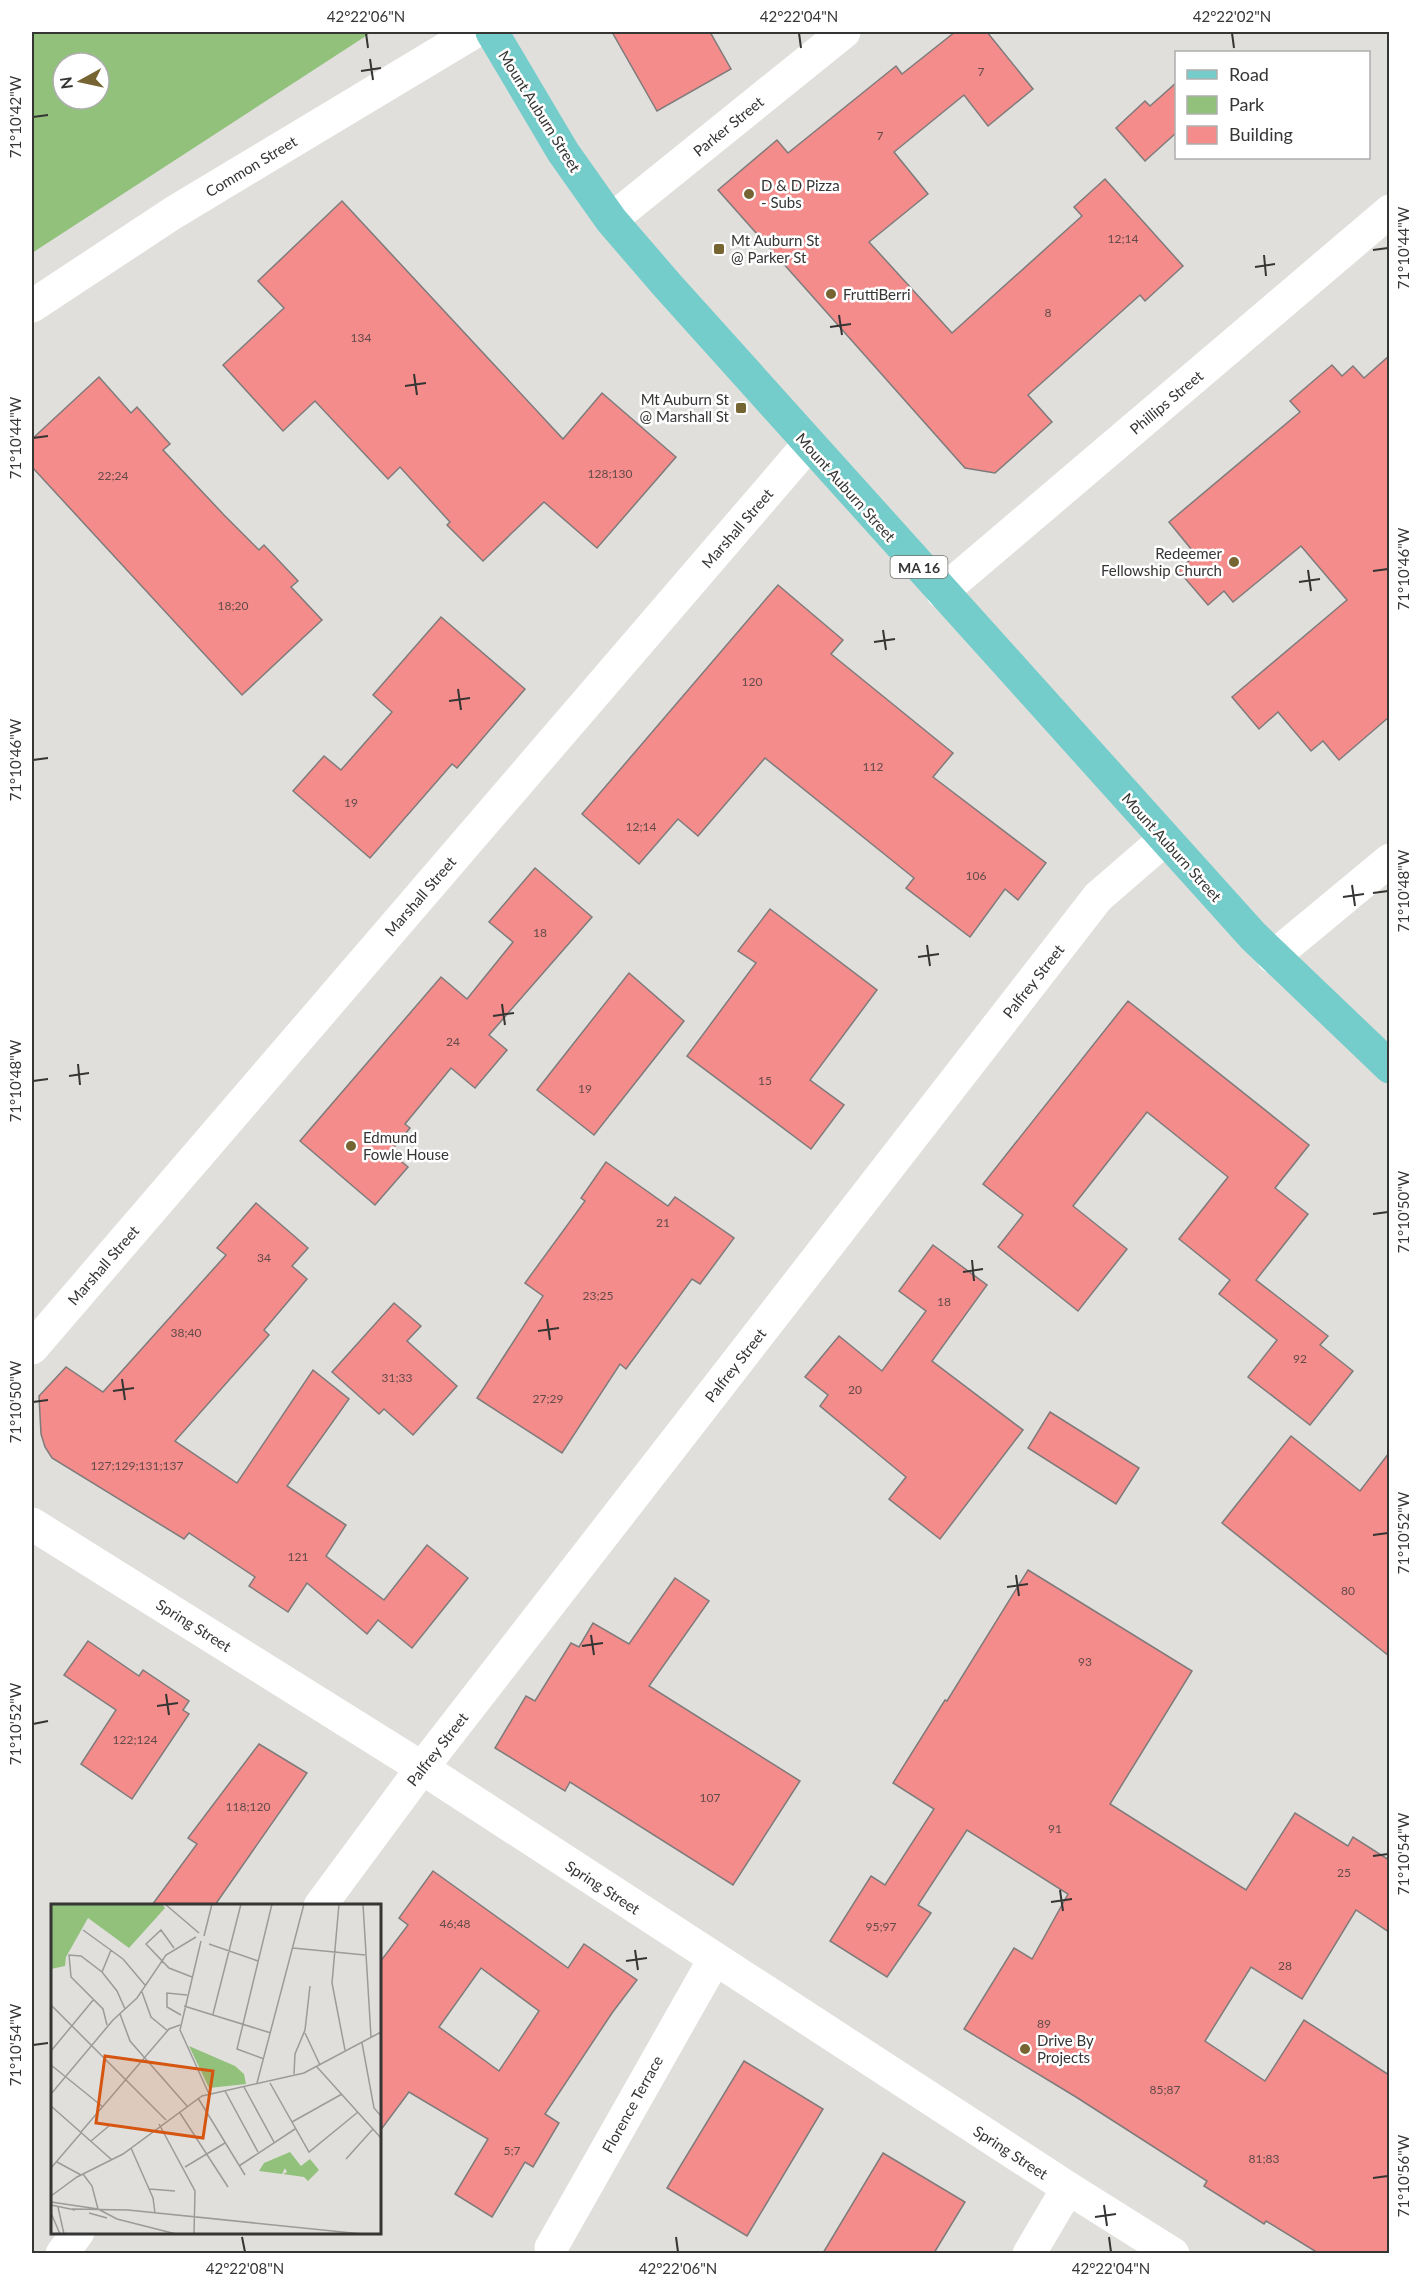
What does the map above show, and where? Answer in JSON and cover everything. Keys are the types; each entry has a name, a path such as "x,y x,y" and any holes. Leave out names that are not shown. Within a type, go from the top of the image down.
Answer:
{"main road":[{"name":"Mount Auburn Street","path":"492,32 563,152 612,220 808,445 1165,839 1274,957 1389,1067"}],"street":[{"name":"Common Street","path":"32,306 173,213 474,32"},
{"name":"Parker Street","path":"612,220 844,32"},
{"name":"Phillips Street","path":"942,592 1389,211"},
{"name":"Marshall Street","path":"32,1348 808,445"},
{"name":"Palfrey Street","path":"321,1904 422,1768 1098,897 1165,839"},
{"path":"1274,957 1389,860"},
{"name":"Spring Street","path":"32,1524 422,1768 714,1960 1173,2253"},
{"name":"Florence Terrace","path":"551,2248 714,1960"},
{"path":"1029,2253 1068,2188"},
{"path":"62,2253 76,2234"}],"green space":[{"path":"32,32 372,32 32,253"}],"building":[{"path":"612,32 710,32 731,69 657,111"},
{"path":"955,32 987,32 1033,89 988,126 964,95 894,152 928,194 869,242 952,333 1082,216 1074,207 1105,179 1183,266 1145,301 1140,295 1028,395 1052,422 995,473 965,468 718,190 777,140 788,153 896,66 902,74"},
{"path":"1175,84 1175,134 1145,161 1116,128 1145,101 1150,106"},
{"path":"342,201 563,439 602,393 676,457 597,548 544,502 483,561 447,525 450,522 400,467 388,479 315,401 283,431 223,365 284,308 258,281"},
{"name":"Redeemer Fellowship Church","path":"1389,356 1389,717 1339,760 1323,741 1311,751 1278,712 1259,729 1232,697 1347,600 1301,546 1233,602 1224,591 1208,605 1178,570 1196,555 1169,522 1300,412 1290,401 1332,365 1342,376 1353,366 1364,378"},
{"path":"99,377 131,413 137,407 170,444 163,450 224,515 259,550 264,545 298,581 291,587 322,620 242,695 32,467 32,439"},
{"path":"778,585 843,640 831,654 953,753 933,777 1046,863 1018,900 1005,889 970,937 906,888 914,878 765,758 698,836 678,819 639,864 582,814"},
{"path":"441,617 525,689 457,768 452,764 370,858 293,791 324,756 341,770 392,712 373,695"},
{"path":"535,868 592,917 489,1035 507,1050 475,1088 451,1068 405,1124 410,1128 390,1152 408,1167 375,1205 300,1141 441,977 467,999 513,942 489,922"},
{"path":"770,909 877,990 810,1080 844,1105 811,1149 687,1056 756,963 738,951"},
{"path":"629,973 684,1021 594,1135 537,1090"},
{"path":"1128,1001 1309,1145 1275,1188 1308,1214 1256,1280 1328,1336 1320,1345 1353,1371 1310,1425 1248,1377 1277,1340 1219,1294 1230,1280 1179,1239 1228,1177 1147,1112 1073,1206 1127,1249 1078,1311 998,1247 1023,1215 983,1184"},
{"path":"606,1162 668,1206 675,1197 734,1238 700,1284 692,1279 626,1369 620,1364 562,1453 477,1398 543,1296 525,1283 585,1201 581,1198"},
{"path":"256,1203 308,1248 292,1266 307,1279 264,1330 269,1335 175,1441 237,1483 313,1370 349,1399 287,1486 346,1525 326,1556 384,1600 427,1545 468,1578 412,1648 378,1620 367,1634 307,1583 288,1612 249,1586 255,1577 189,1533 184,1539 52,1458 45,1447 41,1434 39,1396 66,1367 103,1392 226,1255 217,1248"},
{"path":"933,1245 987,1285 932,1361 1023,1430 940,1539 889,1499 906,1477 820,1406 828,1395 805,1377 839,1336 882,1371 926,1311 899,1291"},
{"path":"394,1303 421,1326 407,1341 457,1386 413,1435 384,1409 379,1414 332,1372"},
{"path":"1050,1412 1139,1468 1116,1504 1028,1448"},
{"path":"1291,1436 1360,1491 1389,1453 1389,1656 1222,1523"},
{"path":"1028,1570 1192,1671 1110,1804 1246,1890 1295,1813 1348,1846 1353,1837 1389,1860 1389,1932 1356,1910 1302,1999 1251,1967 1205,2041 1265,2081 1304,2020 1389,2075 1389,2253 1318,2253 1266,2221 1264,2224 1204,2186 1207,2181 964,2029 1014,1948 1032,1959 1068,1894 967,1830 918,1905 931,1913 887,1977 830,1941 871,1876 885,1885 934,1809 893,1783"},
{"path":"675,1578 709,1601 649,1686 800,1781 733,1885 570,1782 565,1791 495,1748 526,1696 535,1701 571,1643 579,1647 593,1623 629,1644"},
{"path":"88,1641 139,1676 143,1670 189,1701 183,1710 189,1714 132,1799 81,1764 116,1710 64,1675"},
{"path":"259,1744 307,1773 216,1904 153,1904 197,1844 188,1838"},
{"path":"433,1871 568,1968 584,1944 637,1980 612,2013 545,2114 559,2123 533,2167 525,2162 492,2217 455,2194 488,2139 409,2092 381,2130 381,1961 408,1925 399,1918","holes":["481,1968 539,2011 499,2071 439,2027"]},
{"path":"744,2061 823,2109 747,2236 667,2188"},
{"path":"883,2153 965,2202 934,2253 823,2253"}],"place":[{"name":"D & D Pizza - Subs","path":"749,194"},
{"name":"Mt Auburn St @ Parker St","path":"719,249"},
{"name":"FruttiBerri","path":"831,294"},
{"name":"Mt Auburn St @ Marshall St","path":"741,408"},
{"name":"Redeemer Fellowship Church","path":"1234,562"},
{"name":"Edmund Fowle House","path":"351,1146"},
{"name":"Drive By Projects","path":"1025,2049"}]}
